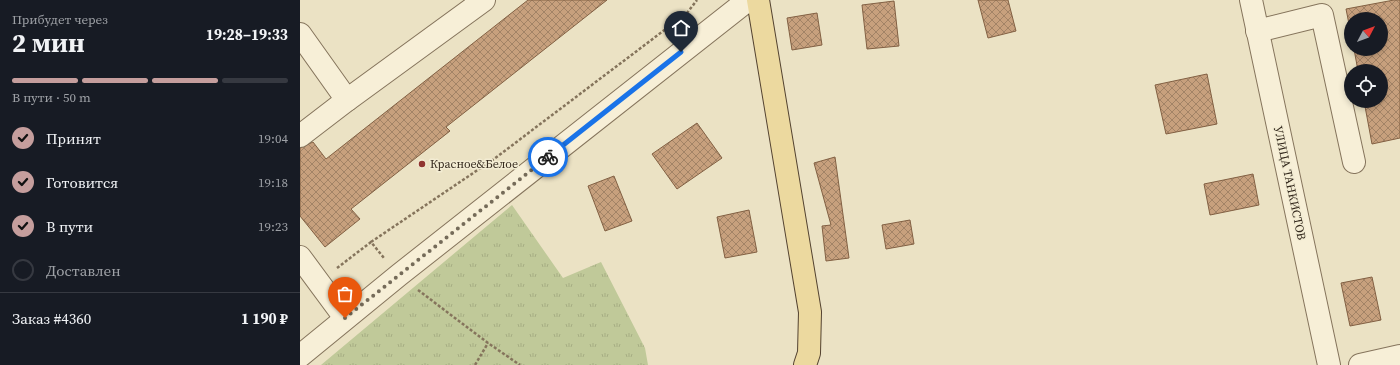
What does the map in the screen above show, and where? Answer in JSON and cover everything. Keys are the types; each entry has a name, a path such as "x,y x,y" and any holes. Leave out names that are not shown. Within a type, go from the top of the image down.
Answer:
{"main road":[{"path":"758,0 810,312 809,353 805,365"}],"street":[{"path":"300,136 484,0"},
{"path":"300,356 345,318 748,0"},
{"name":"УЛИЦА ТАНКИСТОВ","path":"1251,0 1330,365"},
{"path":"1257,31 1322,15 1354,162"},
{"path":"300,34 347,100"},
{"path":"300,257 345,318"},
{"path":"1360,365 1400,356"}],"path":[{"path":"371,242 494,159 686,13 697,0"},
{"path":"475,365 488,343 520,365"}],"green space":[{"path":"512,205 563,278 601,262 645,348 648,365 321,365"}],"building":[{"path":"528,0 607,0 446,127 450,131 351,209 360,219 325,247 300,216 300,148 313,142 326,159"},
{"path":"978,0 1008,0 1016,31 988,38"},
{"path":"1400,0 1400,138 1372,144 1365,108 1388,108 1388,64 1357,64 1355,56 1388,56 1388,12 1347,12 1346,9"},
{"path":"894,1 899,46 867,49 862,5"},
{"path":"817,13 822,45 792,50 787,18"},
{"path":"1207,74 1217,124 1166,134 1155,85"},
{"path":"697,123 722,158 677,189 652,154"},
{"path":"835,157 849,258 826,261 822,226 831,225 814,163"},
{"path":"1253,174 1259,205 1210,215 1204,184"},
{"path":"614,176 632,221 605,231 588,186"},
{"path":"749,210 757,252 725,258 717,217"},
{"path":"910,220 914,244 886,249 882,225"},
{"path":"1372,277 1381,320 1350,326 1341,283"}],"way so far":[{"path":"345,318 548,157"}],"place":[{"name":"Красное&Белое","path":"422,164"}],"route":[{"path":"548,157 681,52"}]}
